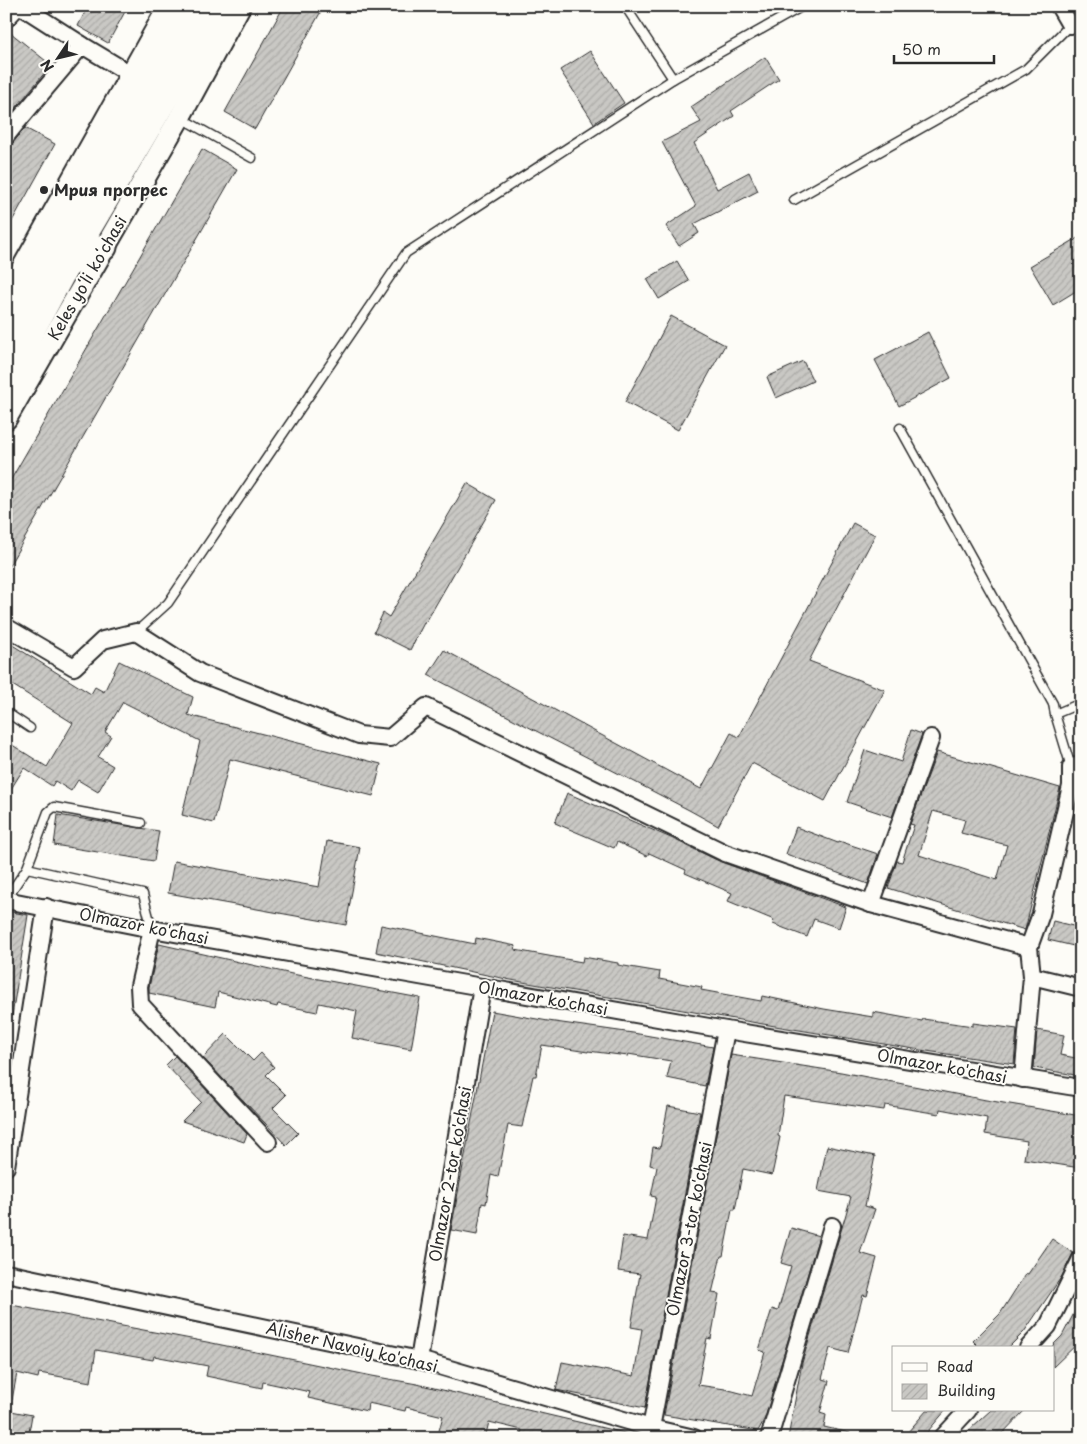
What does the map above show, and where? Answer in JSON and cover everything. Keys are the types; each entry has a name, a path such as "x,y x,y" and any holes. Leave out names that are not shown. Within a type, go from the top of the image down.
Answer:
{"main road":[{"path":"6,338 193,6"},
{"name":"Keles yoʻli koʻchasi","path":"6,378 68,265 185,65 216,6"},
{"path":"68,265 104,247"}],"street":[{"path":"6,19 20,6 132,75"},
{"path":"6,297 169,6"},
{"name":"Keles yoʻli koʻchasi","path":"6,419 180,117 240,6"},
{"path":"1059,6 1075,22"},
{"path":"6,136 82,45"},
{"path":"6,626 74,667 103,640 136,632 200,673 359,735 390,738 426,707 725,853 871,904 1029,947"},
{"path":"871,904 931,738"},
{"path":"1023,1079 1032,976 1029,947 1041,914 1076,766"},
{"name":"Olmazor ko'chasi","path":"6,900 152,929 726,1030 1081,1088"},
{"path":"6,1166 46,907"},
{"path":"152,929 139,986 140,1004 268,1142"},
{"path":"1032,976 1081,988"},
{"name":"Olmazor 2-tor ko'chasi","path":"419,1360 482,987"},
{"name":"Olmazor 3-tor ko'chasi","path":"651,1428 726,1030"},
{"path":"769,1438 832,1226"},
{"path":"1030,1346 1048,1326 1081,1259"},
{"name":"Alisher Navoiy ko'chasi","path":"6,1273 419,1360 651,1428 694,1438"},
{"path":"942,1438 966,1412"}],"lane":[{"path":"626,6 673,79"},
{"path":"136,632 168,602 406,254 673,79 803,6"},
{"path":"794,200 1026,69 1075,22"},
{"path":"180,117 252,158"},
{"path":"900,428 1053,704 1055,714 1076,766"},
{"path":"1055,714 1081,703"},
{"path":"6,712 30,728"},
{"path":"6,900 27,868 48,812 54,808 141,823"},
{"path":"27,868 144,894 152,929"}],"building":[{"path":"88,6 128,6 108,43 78,26"},
{"path":"284,6 324,6 255,129 225,112"},
{"path":"6,29 51,65 6,120"},
{"path":"590,51 624,103 594,123 560,70"},
{"path":"765,57 779,79 731,111 734,116 694,143 717,189 749,172 758,191 694,224 699,233 679,246 666,226 696,206 662,142 701,122 691,107"},
{"path":"25,128 55,144 6,232 6,154"},
{"path":"202,149 237,169 6,571 6,488"},
{"path":"1081,236 1081,288 1053,305 1030,266"},
{"path":"677,261 689,281 659,299 647,279"},
{"path":"671,316 725,345 678,430 625,402"},
{"path":"928,332 951,378 899,406 875,360"},
{"path":"803,361 813,381 776,398 767,377"},
{"path":"467,483 496,500 410,650 374,632 383,613 389,617"},
{"path":"853,523 875,535 809,661 885,690 825,801 752,763 718,826 428,675 444,650 701,789 731,733 739,737"},
{"path":"6,641 91,694 95,687 104,692 119,661 193,697 188,715 381,764 373,796 230,759 214,823 182,815 200,741 123,702 105,732 111,736 98,757 113,766 98,792 78,780 71,791 55,781 52,786 24,768 6,797 6,741 47,767 73,723 6,681"},
{"path":"911,730 922,734 892,817 847,802 865,750 901,762"},
{"path":"937,752 1060,788 1025,930 888,888 897,861 902,862 914,825 910,824","holes":["933,811 965,820 961,833 1007,845 997,880 919,855"]},
{"path":"567,793 721,862 846,907 839,928 814,919 807,937 773,924 774,920 728,901 732,893 685,873 686,870 649,853 647,856 617,842 614,848 555,823"},
{"path":"58,815 159,831 154,861 54,845"},
{"path":"796,827 838,843 839,841 878,854 868,884 786,854"},
{"path":"327,841 360,847 346,925 168,893 174,861 319,887"},
{"path":"6,911 28,915 12,1016 6,1015"},
{"path":"1053,921 1081,928 1078,947 1048,940"},
{"path":"381,925 475,944 476,938 516,946 515,950 582,962 583,957 618,963 618,965 660,972 659,979 702,987 701,990 761,1001 762,996 873,1017 873,1012 922,1021 923,1019 973,1026 973,1023 1017,1029 1014,1064 757,1023 511,980 376,952"},
{"path":"159,944 292,974 420,998 411,1049 352,1038 357,1011 319,1003 317,1012 278,1004 277,1007 218,992 215,1007 149,993"},
{"path":"492,1011 713,1047 705,1086 667,1078 671,1061 628,1054 628,1056 588,1052 542,1045 536,1076 533,1076 522,1127 508,1125 498,1177 491,1175 486,1204 482,1203 477,1235 451,1230"},
{"path":"1037,1030 1064,1035 1060,1055 1081,1059 1081,1076 1034,1068"},
{"path":"226,1034 253,1061 261,1053 274,1067 266,1075 286,1095 273,1108 298,1133 286,1145 203,1058"},
{"path":"731,1055 841,1072 1081,1116 1080,1168 1024,1159 1027,1141 985,1134 987,1118 940,1109 939,1114 885,1105 884,1110 784,1096 778,1136 780,1137 772,1175 743,1169 735,1210 732,1210 723,1256 721,1256 712,1293 719,1294 711,1339 707,1338 698,1385 752,1396 765,1352 759,1350 772,1309 778,1311 791,1266 781,1263 791,1228 819,1236 765,1418 758,1431 664,1415"},
{"path":"175,1056 247,1134 244,1142 182,1121 201,1102 166,1065"},
{"path":"668,1106 700,1112 645,1408 556,1390 562,1362 634,1376 642,1329 631,1327 640,1274 618,1271 623,1236 648,1240 656,1197 651,1196 657,1167 650,1165 653,1147 660,1148"},
{"path":"827,1146 875,1156 865,1206 875,1209 860,1253 877,1258 867,1296 863,1295 848,1353 830,1348 822,1379 829,1381 820,1413 826,1415 824,1427 850,1433 850,1438 788,1438 802,1363 851,1197 818,1191"},
{"path":"1052,1239 1073,1253 1062,1276 1024,1332 1010,1346 978,1346 973,1341 1000,1314 1026,1273 1028,1274"},
{"path":"1081,1300 1081,1340 1054,1366 1053,1345 1062,1336"},
{"path":"6,1304 417,1384 629,1434 628,1438 535,1438 521,1434 522,1430 489,1422 485,1438 437,1438 443,1416 406,1407 405,1411 368,1403 367,1411 308,1398 310,1392 263,1382 262,1388 206,1376 208,1366 154,1356 153,1360 96,1350 91,1382 39,1373 38,1378 17,1373 12,1400 6,1399"},
{"path":"6,1410 32,1415 28,1438 6,1438"},
{"path":"925,1412 944,1412 922,1438 912,1438 907,1433"},
{"path":"989,1412 1023,1412 998,1438 960,1438"}],"place":[{"name":"Мрия прогрес","path":"44,190"}]}
